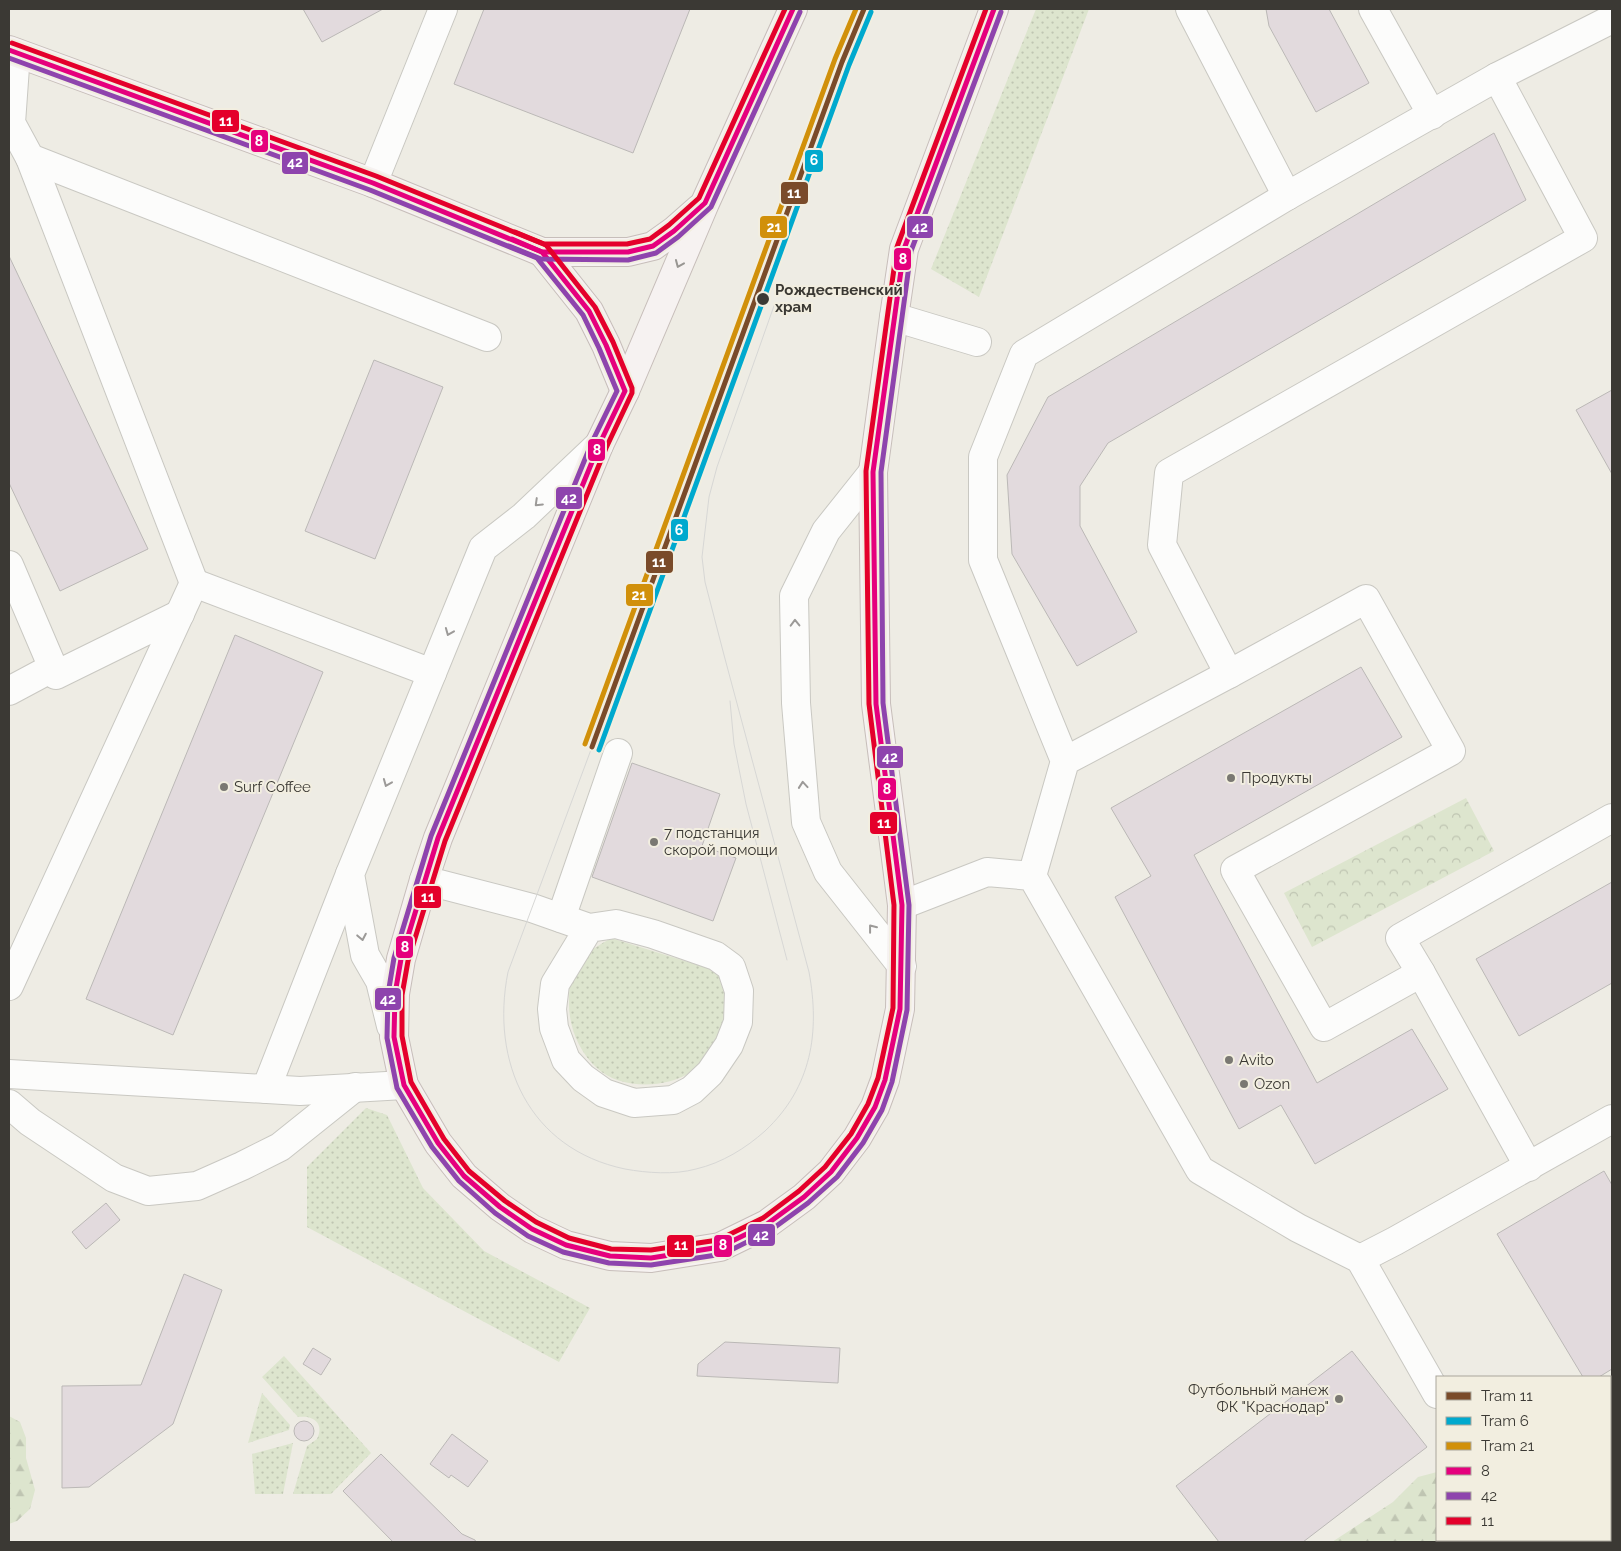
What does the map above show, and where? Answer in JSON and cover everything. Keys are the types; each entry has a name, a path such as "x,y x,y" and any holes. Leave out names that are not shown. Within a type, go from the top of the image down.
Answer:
{"main road":[{"path":"793,9 706,203 625,391 599,445 438,838 401,959 395,994 394,1037 404,1085 438,1143 464,1176 500,1207 532,1229 566,1244 610,1256 651,1258 720,1247 766,1224 804,1197 831,1172 857,1138 875,1107 885,1080 900,1009 902,905 876,704 873,472 904,249 994,9"},
{"path":"13,52 373,184 542,252 628,252 653,246 674,231 706,203"},
{"path":"542,252 589,311 606,345 625,391"}],"street":[{"path":"373,184 443,9"},
{"path":"1190,9 1287,196"},
{"path":"1373,9 1432,115"},
{"path":"1436,1392 1360,1259 1298,1228 1200,1170 1032,876 1065,761 983,560 983,457 1024,354 1287,196 1497,77 1612,19"},
{"path":"9,986 194,583 30,158 10,124 13,52"},
{"path":"1229,674 1162,545 1169,473 1583,238 1497,77"},
{"path":"30,158 487,337"},
{"path":"894,317 977,342"},
{"path":"266,1089 350,874 483,548 524,516 599,445"},
{"path":"873,472 826,531 794,596 796,703 806,822 828,872 902,966"},
{"path":"9,565 56,675 180,614"},
{"path":"194,583 432,673"},
{"path":"1065,761 1366,599 1451,751 1235,870 1324,1027 1421,973"},
{"path":"9,690 52,668"},
{"path":"561,918 618,753"},
{"path":"1529,1167 1400,938 1612,818"},
{"path":"902,905 987,872 1032,876"},
{"path":"350,874 365,955 380,981 394,1037"},
{"path":"424,880 532,908 589,928 616,924 653,934 716,956 731,967 739,991 738,1022 729,1045 710,1073 692,1090 673,1100 634,1103 604,1093 583,1078 566,1060 554,1028 552,1009 555,984 589,928"},
{"path":"9,1074 300,1091 404,1085"},
{"path":"9,1104 30,1122 114,1178 148,1191 197,1186 250,1162 280,1147 355,1088"},
{"path":"1360,1259 1529,1167 1612,1119"}],"green space":[{"path":"1036,9 1089,9 979,297 931,269"},
{"path":"1466,798 1494,851 1312,947 1284,893"},
{"path":"611,938 720,972 726,984 727,994 724,1020 714,1045 698,1066 689,1073 667,1082 655,1084 629,1083 606,1075 584,1054 575,1037 570,1019 569,991 572,977 585,956"},
{"path":"366,1108 387,1115 423,1188 484,1251 590,1308 559,1362 307,1227 307,1167"},
{"path":"284,1356 371,1453 331,1494 293,1494 307,1446 317,1439 320,1429 313,1419 298,1417 262,1377"},
{"path":"262,1393 290,1425 289,1430 248,1443"},
{"path":"9,1416 20,1422 26,1438 26,1458 35,1490 30,1509 17,1521 9,1524"},
{"path":"293,1443 283,1494 255,1494 252,1454"},
{"path":"1436,1472 1436,1541 1504,1542 1332,1542 1393,1502 1418,1477"}],"building":[{"path":"303,9 383,9 322,42"},
{"path":"484,9 690,9 633,153 454,84"},
{"path":"1266,9 1329,9 1369,83 1316,112 1269,26"},
{"path":"1494,133 1526,200 1108,443 1080,486 1080,526 1137,632 1077,666 1012,554 1007,475 1048,397"},
{"path":"9,256 148,549 60,591 9,483"},
{"path":"374,360 443,387 375,559 305,531"},
{"path":"1612,390 1612,474 1576,410"},
{"path":"235,635 323,672 173,1035 86,999"},
{"path":"1361,667 1402,737 1194,855 1317,1083 1412,1029 1448,1089 1315,1164 1281,1105 1239,1129 1115,897 1151,876 1111,808"},
{"name":"7 подстанция скорой помощи","path":"632,763 720,794 702,846 736,858 713,921 592,877"},
{"path":"1612,882 1612,983 1519,1036 1476,959"},
{"path":"1604,1171 1612,1185 1612,1369 1601,1376 1582,1376 1497,1234"},
{"path":"106,1203 120,1220 86,1249 72,1232"},
{"path":"184,1274 222,1290 173,1424 89,1487 62,1488 62,1386 141,1385"},
{"path":"725,1342 840,1348 838,1383 697,1376 698,1364"},
{"path":"313,1348 331,1359 321,1375 303,1364"},
{"name":"Футбольный манеж ФК \"Краснодар\"","path":"1352,1351 1427,1447 1303,1542 1219,1542 1176,1486"},
{"path":"304,1421 311,1424 314,1431 311,1438 304,1441 297,1438 294,1431 297,1424"},
{"path":"452,1434 488,1461 468,1487 451,1475 449,1478 430,1464"},
{"path":"381,1454 462,1534 476,1542 393,1542 343,1491"}],"tram line":[{"name":"21","path":"585,744 835,59 856,9"},
{"name":"11","path":"592,747 842,62 864,9"},
{"name":"6","path":"599,750 849,65 871,12"},
{"path":"592,747 508,972 504,1005 505,1038 512,1069 524,1097 541,1122 564,1142 592,1158 625,1169 661,1173 688,1171 715,1163 742,1149 765,1131 781,1114 793,1096 802,1077 809,1058 812,1037 812,994 809,972 705,582 702,557 709,497 717,467 775,303"},
{"path":"730,701 734,744 746,804 787,960"}],"transit line":[{"name":"11","path":"515,232 544,244 627,244 650,239 669,225 699,198 785,9"},
{"name":"8","path":"512,239 542,252 628,252 653,246 674,231 705,203 793,9"},
{"name":"11","path":"12,43 376,176 546,245 595,307 613,342 632,388 632,393 606,448 445,841 408,961 402,995 402,1036 411,1082 444,1139 469,1171 505,1201 536,1222 569,1238 611,1249 651,1250 718,1240 763,1218 799,1191 825,1167 851,1134 868,1104 878,1078 893,1008 894,905 869,704 866,471 897,247 986,9"},
{"name":"8","path":"9,50 373,183 542,252 589,311 606,345 625,391 599,445 438,838 401,959 395,994 394,1037 404,1085 438,1143 464,1176 500,1207 532,1229 566,1245 610,1256 651,1258 720,1247 767,1224 804,1197 831,1172 857,1138 875,1107 885,1080 900,1009 902,905 876,704 873,472 904,249 994,9"},
{"name":"42","path":"509,246 541,259 628,260 656,253 678,237 711,207 800,12"},
{"name":"42","path":"9,58 370,190 537,258 583,315 617,391 592,442 431,836 394,958 388,994 387,1038 397,1088 432,1147 459,1181 495,1213 528,1236 563,1252 609,1263 651,1265 723,1254 771,1230 808,1203 837,1177 863,1143 882,1110 892,1082 907,1010 909,905 883,703 881,472 911,251 1001,12"}],"place":[{"name":"Рождественский храм","path":"763,299"},
{"name":"Продукты","path":"1231,778"},
{"name":"Surf Coffee","path":"224,787"},
{"name":"7 подстанция скорой помощи","path":"654,842"},
{"name":"Avito","path":"1229,1060"},
{"name":"Ozon","path":"1244,1084"},
{"name":"Футбольный манеж ФК \"Краснодар\"","path":"1339,1399"}]}
